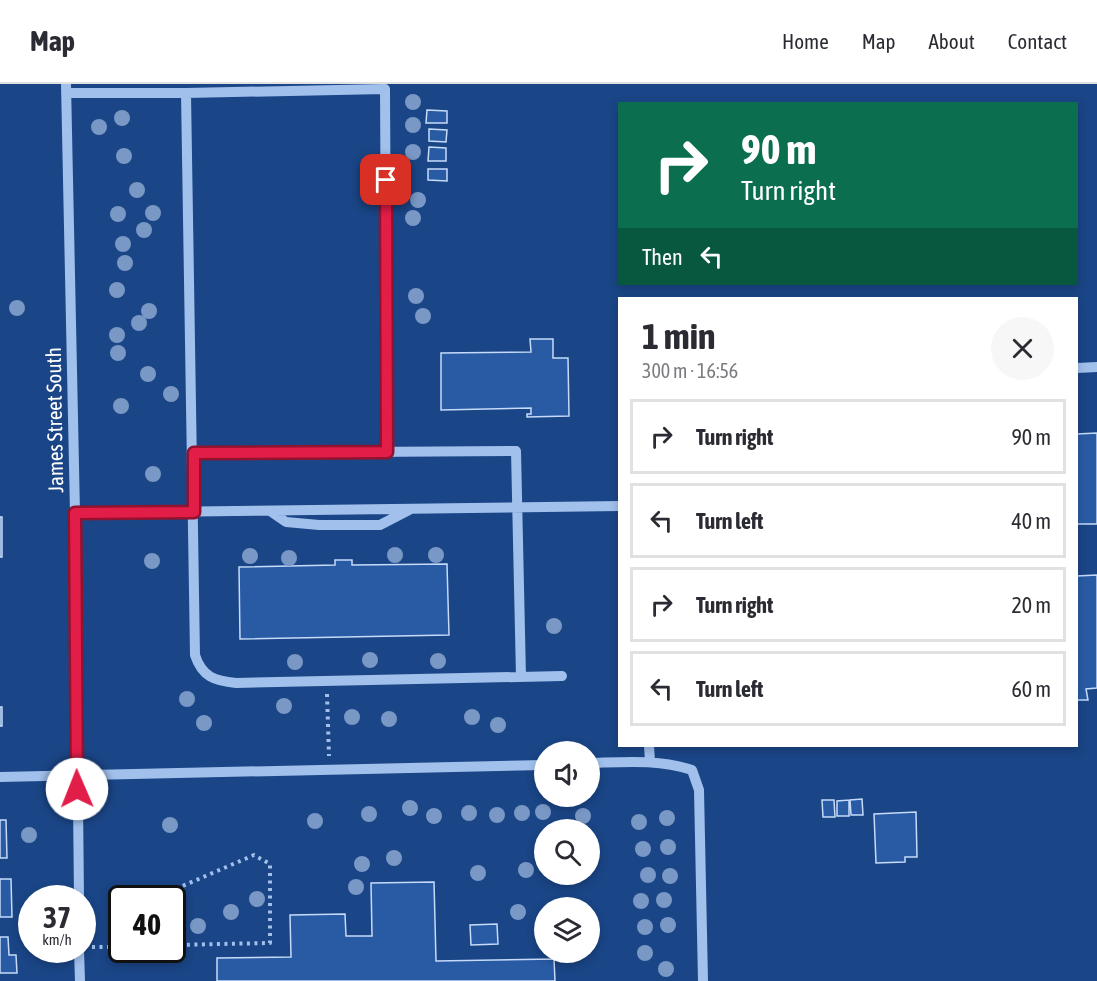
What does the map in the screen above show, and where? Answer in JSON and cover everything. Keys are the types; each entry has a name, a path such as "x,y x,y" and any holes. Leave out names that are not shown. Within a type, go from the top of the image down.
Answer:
{"street":[{"path":"66,88 186,93 385,88 387,452"},
{"name":"James Street South","path":"66,88 75,513 78,885"},
{"path":"186,93 194,453 195,655 199,667 212,679 221,682 562,676"},
{"path":"1078,368 1097,367"},
{"path":"194,453 516,452 521,677"},
{"path":"75,513 618,506"},
{"path":"649,747 650,761"},
{"path":"600,763 650,761 674,764 692,770 699,790 703,981"},
{"path":"0,777 534,765"},
{"path":"80,981 81,963"}],"path":[{"path":"327,681 329,771"},
{"path":"185,885 254,855 270,864 270,943 186,945"}],"building":[{"path":"427,110 447,111 447,123 426,123"},
{"path":"429,129 447,130 446,142 429,141"},
{"path":"429,147 446,148 446,161 428,161"},
{"path":"428,169 447,169 447,181 428,180"},
{"path":"530,339 553,339 553,358 568,358 569,416 527,417 527,414 531,414 531,408 441,410 441,353 531,352"},
{"path":"1097,433 1097,524 1078,524 1078,434"},
{"path":"0,517 2,517 2,557 0,557"},
{"path":"335,560 352,560 352,565 447,564 449,635 240,639 239,567 335,565"},
{"path":"1097,575 1097,688 1086,689 1088,700 1078,700 1078,576"},
{"path":"0,707 2,707 2,726 0,726"},
{"path":"862,799 863,815 851,815 850,800"},
{"path":"822,800 834,800 835,817 823,817"},
{"path":"849,800 849,816 837,816 837,801"},
{"path":"916,812 917,857 905,857 905,862 876,863 874,814"},
{"path":"0,820 6,820 7,858 0,858"},
{"path":"0,879 11,879 12,917 0,917"},
{"path":"434,882 436,961 534,959 534,963 554,963 555,981 217,981 217,958 291,957 290,915 345,914 346,936 372,936 371,883"},
{"path":"497,924 498,944 471,945 470,925"},
{"path":"0,937 8,937 9,955 16,955 17,973 0,973"}],"route":[{"path":"77,789 75,513 194,512 194,453 387,452 386,180"}]}
